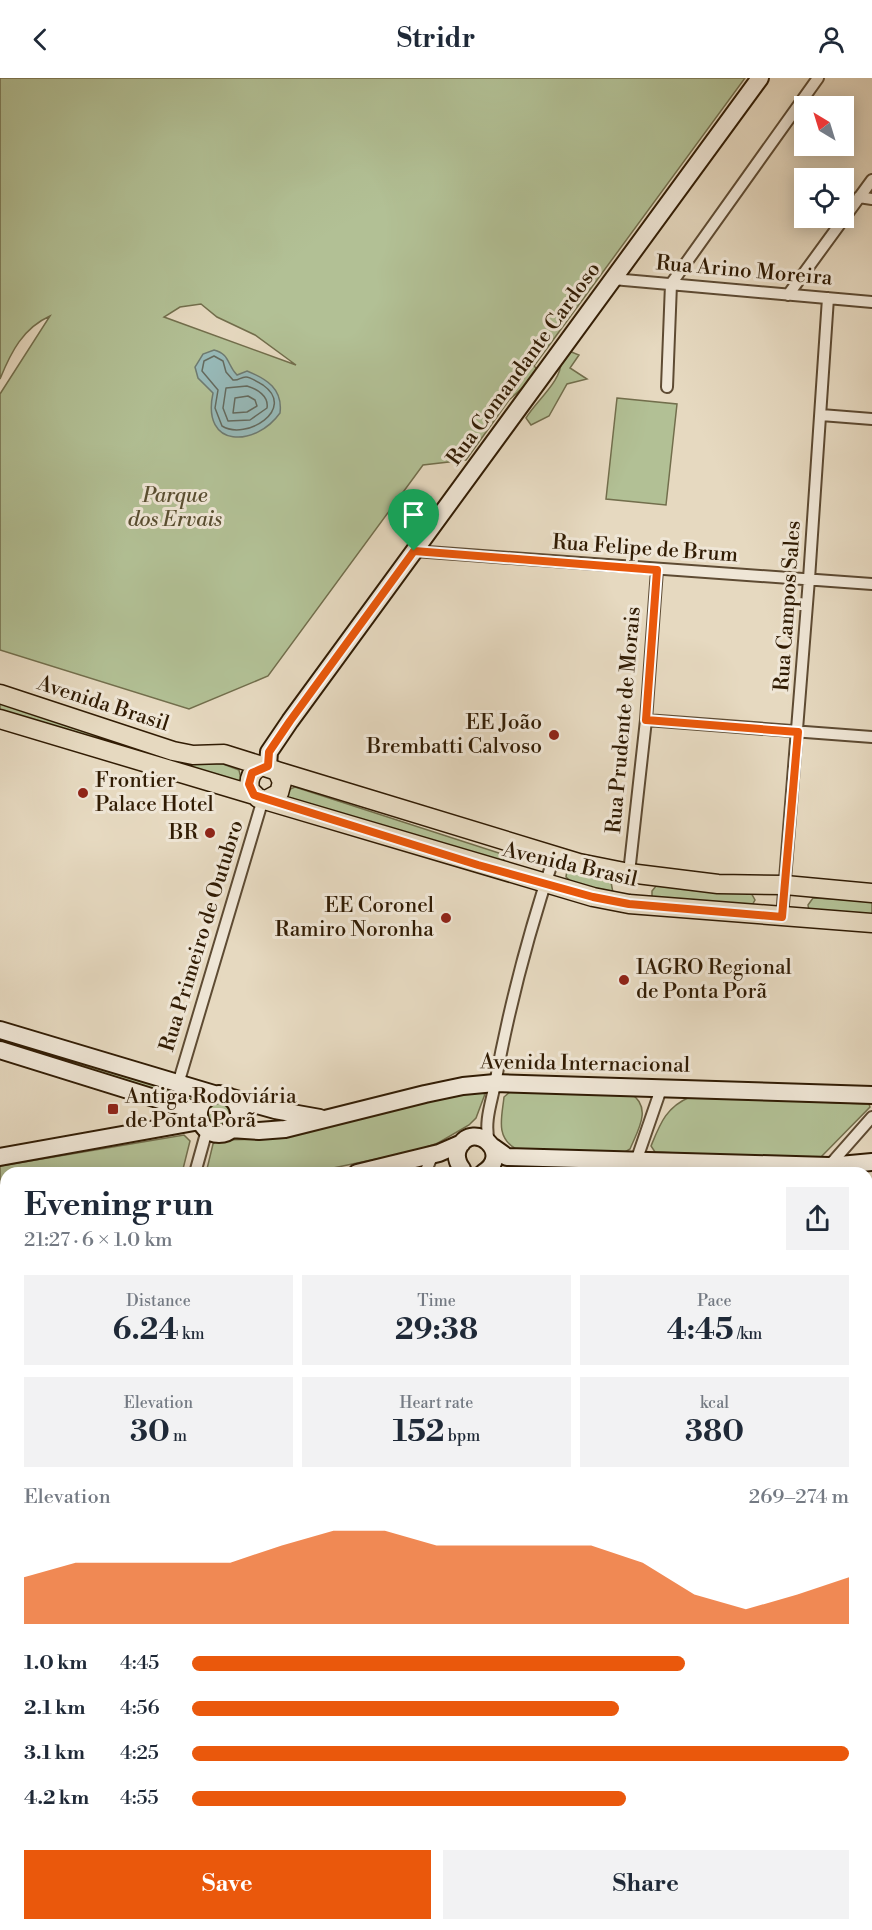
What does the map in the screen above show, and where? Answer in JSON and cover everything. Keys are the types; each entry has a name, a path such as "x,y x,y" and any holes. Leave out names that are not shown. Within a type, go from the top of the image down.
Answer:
{"main road":[{"name":"Rua Comandante Cardoso","path":"269,768 269,752 290,721 760,78"},
{"name":"Avenida Brasil","path":"0,694 173,751 193,755 224,754 554,857 629,873 718,884 785,885 872,893"},
{"name":"Avenida Brasil","path":"0,719 546,885 629,904 872,922"},
{"path":"269,768 281,776 282,788 274,797 262,798 250,790 250,778 252,773 269,768"},
{"path":"0,1030 178,1084 275,1110 320,1118"},
{"path":"0,1050 202,1121 219,1133 230,1129 238,1113 222,1096"},
{"name":"Avenida Internacional","path":"230,1129 259,1131 285,1129 320,1118 348,1114 463,1086 495,1083 662,1086 872,1095"},
{"path":"202,1121 204,1101 222,1096"},
{"path":"0,1157 202,1121"},
{"path":"381,1167 436,1153 479,1137 491,1145 493,1167 634,1167"},
{"path":"463,1167 457,1154 465,1141"},
{"path":"436,1153 459,1167"},
{"path":"844,1167 872,1162"}],"street":[{"path":"667,387 671,284 818,78"},
{"path":"788,295 872,180"},
{"path":"859,197 872,199"},
{"name":"Rua Arino Moreira","path":"613,279 872,302"},
{"name":"Rua Campos Sales","path":"782,917 810,579 828,298"},
{"path":"821,415 872,418"},
{"name":"Rua Felipe de Brum","path":"414,551 872,584"},
{"name":"Rua Prudente de Morais","path":"629,873 646,720 657,570"},
{"path":"646,720 872,737"},
{"name":"Rua Primeiro de Outubro","path":"178,1084 262,798"},
{"path":"491,1145 486,1125 513,993 554,857"},
{"path":"634,1167 662,1086"},
{"path":"830,1167 872,1117"},
{"path":"196,1167 202,1121"},
{"path":"465,1141 486,1125"},
{"path":"428,1167 436,1153"}],"green space":[{"name":"Parque dos Ervais","path":"0,78 745,78 534,366 540,372 509,400 466,460 423,465 268,676 189,709 0,650 0,394 50,316 25,334 9,359 0,379","holes":["201,304 217,317 255,335 296,365 164,317 180,307"]},
{"path":"569,351 579,355 570,368 587,379 567,384 549,416 531,425 526,418 553,383 558,375 561,360"},
{"path":"617,398 677,404 666,505 606,499"},
{"path":"0,698 204,763 223,764 239,770 241,779 238,783 0,714"},
{"path":"295,787 505,855 501,871 288,804 283,792"},
{"path":"567,870 611,882 614,898 581,891 566,877"},
{"path":"656,886 750,891 755,900 751,907 652,899 652,891"},
{"path":"813,898 872,901 872,919 809,911 808,905"},
{"path":"0,1036 191,1094 192,1097 189,1101 0,1043"},
{"path":"476,1091 485,1094 476,1118 469,1125 438,1143 415,1151 338,1167 207,1167 213,1144 218,1140 265,1139"},
{"path":"511,1091 630,1093 641,1105 642,1119 630,1149 625,1152 516,1149 505,1139 501,1126 504,1097"},
{"path":"690,1097 869,1104 870,1107 819,1159 655,1152 651,1146 665,1117 675,1106"},
{"path":"220,1100 229,1104 233,1113 229,1122 220,1126 211,1122 207,1113 211,1104"},
{"path":"184,1135 190,1141 184,1167 0,1166"}],"water":[{"path":"214,350 226,357 237,375 247,371 267,381 276,391 279,397 280,413 258,432 233,437 223,433 215,425 211,411 213,393 198,378 195,367 203,354"}],"place":[{"name":"EE João Brembatti Calvoso","path":"554,735"},
{"name":"Frontier Palace Hotel","path":"83,793"},
{"name":"BR","path":"210,833"},
{"name":"EE Coronel Ramiro Noronha","path":"446,918"},
{"name":"IAGRO Regional de Ponta Porã","path":"624,980"},
{"name":"Antiga Rodoviária de Ponta Porã","path":"113,1109"}],"route":[{"path":"414,551 657,570 646,720 798,732 782,917 629,904 593,897 478,865 254,795 249,784 252,773 262,766 268,766 269,752 290,721 414,551"}]}
